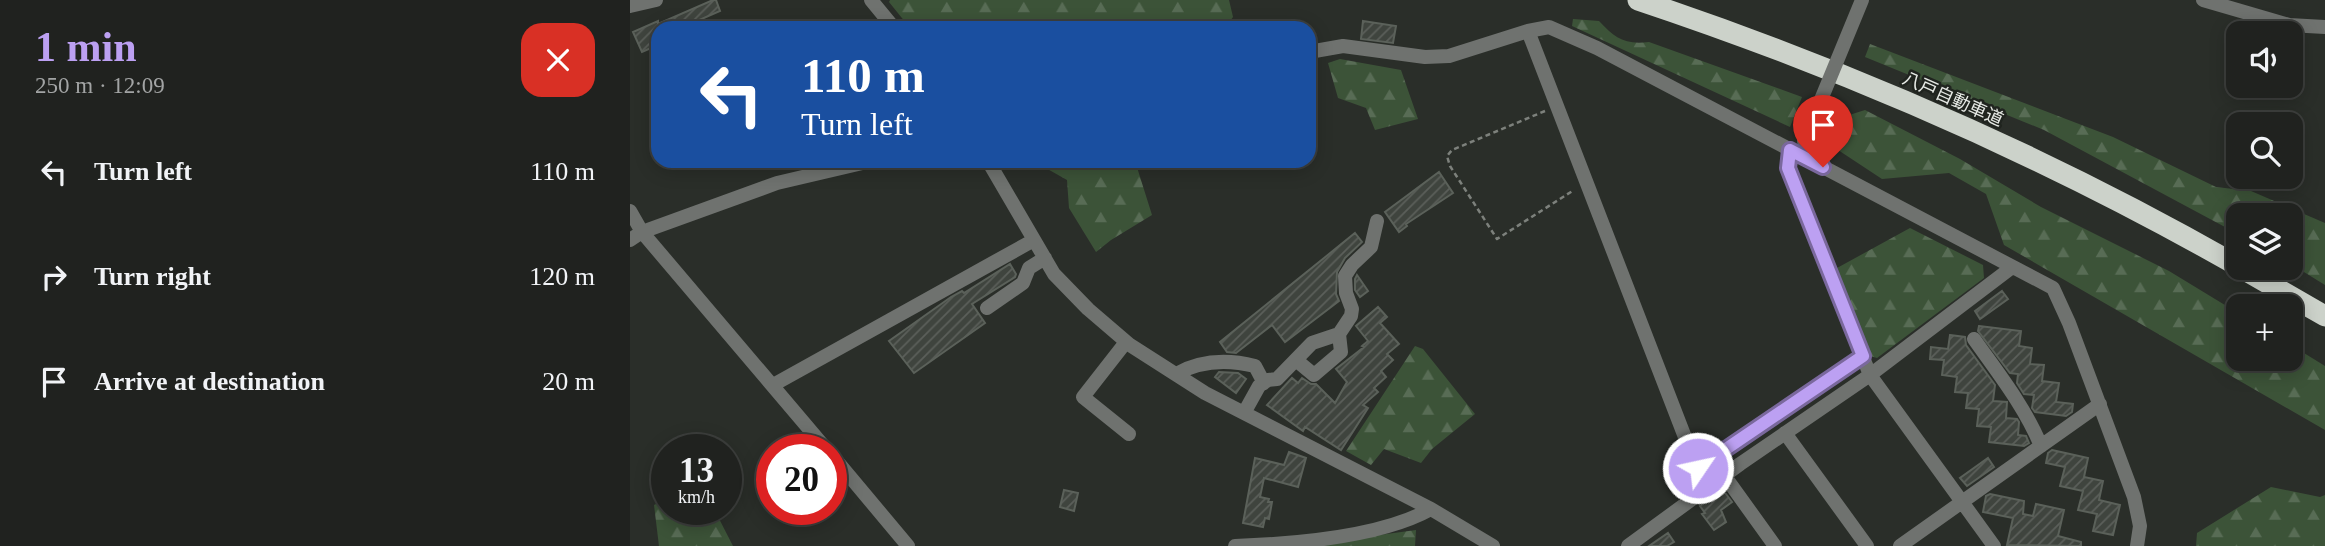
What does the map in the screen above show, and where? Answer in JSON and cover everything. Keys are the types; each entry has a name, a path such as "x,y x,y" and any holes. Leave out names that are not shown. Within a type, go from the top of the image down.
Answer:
{"highway":[{"name":"八戸自動車道","path":"1638,0 1845,76 1991,140 2168,226 2226,259"},
{"name":"八戸自動車道","path":"2263,280 2325,316"}],"street":[{"path":"630,6 656,0"},
{"path":"871,0 888,21"},
{"path":"1862,0 1788,168 1870,374 1994,546"},
{"path":"2203,0 2289,25 2325,27"},
{"path":"1316,51 1343,46 1425,57 1449,56 1549,27 1798,148 2011,268 2053,288 2069,323 2134,497 2140,526 2137,546"},
{"path":"1528,31 1705,489"},
{"path":"636,236 777,183 841,168"},
{"path":"992,168 1054,274 1088,309 1126,342 1205,393 1431,509 1484,544"},
{"path":"630,211 636,236 814,434"},
{"path":"1244,413 1259,386 1277,379 1312,343 1339,334 1352,309 1346,293 1345,276 1352,265 1371,247 1377,221"},
{"path":"773,385 1034,240"},
{"path":"987,308 1023,284 1029,268 1045,258"},
{"path":"1628,546 1724,475 1870,374 2011,268"},
{"path":"1296,360 1314,374 1341,352 1339,334"},
{"path":"1974,339 2005,384 2041,446"},
{"path":"1126,342 1083,397 1129,435"},
{"path":"1312,343 1326,363"},
{"path":"1698,468 1863,356"},
{"path":"1176,374 1206,362 1242,363 1255,366 1264,383"},
{"path":"1900,546 2100,404"},
{"path":"1785,433 1867,546"},
{"path":"847,473 908,546"},
{"path":"1724,475 1775,546"},
{"path":"1235,546 1300,542 1356,533 1417,517 1431,509"}],"path":[{"path":"1556,106 1452,150 1447,156 1450,166 1497,239 1586,183"}],"green space":[{"path":"1229,0 1233,17 1230,21 904,21 889,2"},
{"path":"1573,19 1599,21 1610,32 1626,41 1649,42 1802,97 1790,127 1572,26"},
{"path":"1870,44 2113,137 2216,187 2251,191 2279,203 2226,203 2226,228 2044,130 1865,57"},
{"path":"1340,59 1401,70 1418,119 1375,130 1366,108 1338,98 1328,63"},
{"path":"1865,110 1960,159 2041,207 2169,271 2226,306 2226,371 2303,371 2303,352 2325,366 2325,430 2004,245 1986,194 1949,173 1882,179 1832,146 1843,117"},
{"path":"1046,168 1137,168 1152,215 1096,252 1069,208 1067,180"},
{"path":"2303,213 2325,223 2325,285 2303,271"},
{"path":"1910,228 1983,265 1984,278 1877,358 1870,356 1837,268"},
{"path":"1415,346 1423,349 1475,414 1432,449 1421,463 1384,449 1371,465 1346,451"},
{"path":"2271,487 2320,497 2325,495 2325,546 2196,546 2197,533"},
{"path":"656,525 722,525 733,546 659,546"},
{"path":"1416,530 1415,546 1298,546"}],"building":[{"path":"713,0 716,0 720,11 697,21 665,21"},
{"path":"1363,21 1396,26 1393,43 1361,39"},
{"path":"651,24 651,48 642,52 633,32"},
{"path":"1439,172 1453,193 1406,224 1399,232 1385,212"},
{"path":"1355,233 1362,242 1345,258 1337,272 1336,294 1339,301 1285,342 1272,325 1236,353 1227,352 1220,342"},
{"path":"1010,264 1015,277 972,304 985,323 914,373 889,341 951,297 962,291 964,293"},
{"path":"1357,275 1368,291 1360,297 1355,290"},
{"path":"2002,291 2008,299 1980,319 1975,311"},
{"path":"1378,307 1387,317 1380,323 1399,344 1387,354 1393,360 1381,371 1386,377 1374,388 1378,392 1363,405 1368,408 1341,450 1305,427 1303,431 1267,405 1292,378 1298,383 1302,378 1316,384 1335,403 1347,382 1336,369 1364,347 1362,346 1368,341 1356,326"},
{"path":"1979,326 2021,331 2019,346 2032,348 2030,364 2044,365 2042,381 2059,383 2056,402 2073,404 2072,412 2066,416 2035,412 2032,408 2034,395 2024,394 2017,383 2018,374 2010,373 1978,331"},
{"path":"1950,335 1965,337 1966,345 1995,385 1993,401 2007,402 2006,418 2017,419 2018,435 2026,436 2029,443 2024,446 1989,442 1991,427 1977,426 1979,409 1966,408 1968,393 1955,392 1957,377 1942,375 1944,360 1930,359 1931,347 1948,349"},
{"path":"1219,372 1238,373 1246,379 1236,393 1215,377"},
{"path":"2052,450 2088,458 2084,477 2103,481 2099,500 2120,505 2113,535 2093,531 2097,514 2078,510 2083,491 2060,486 2065,467 2046,463 2048,453"},
{"path":"1289,452 1306,458 1298,487 1264,478 1260,497 1272,502 1269,519 1265,518 1263,527 1243,523 1255,458 1284,465"},
{"path":"1988,458 1994,467 1967,486 1960,478"},
{"path":"1064,490 1078,493 1074,511 1060,507"},
{"path":"1723,490 1732,502 1721,510 1726,522 1714,530 1702,514 1705,513 1700,506"},
{"path":"1990,494 2024,501 2023,514 2033,516 2036,504 2064,510 2058,536 2081,542 2081,546 2007,545 2013,518 1983,512 1986,496"},
{"path":"1668,533 1674,542 1667,546 1649,546"}],"route":[{"path":"1698,468 1863,356 1788,168 1790,150 1823,167"}]}
